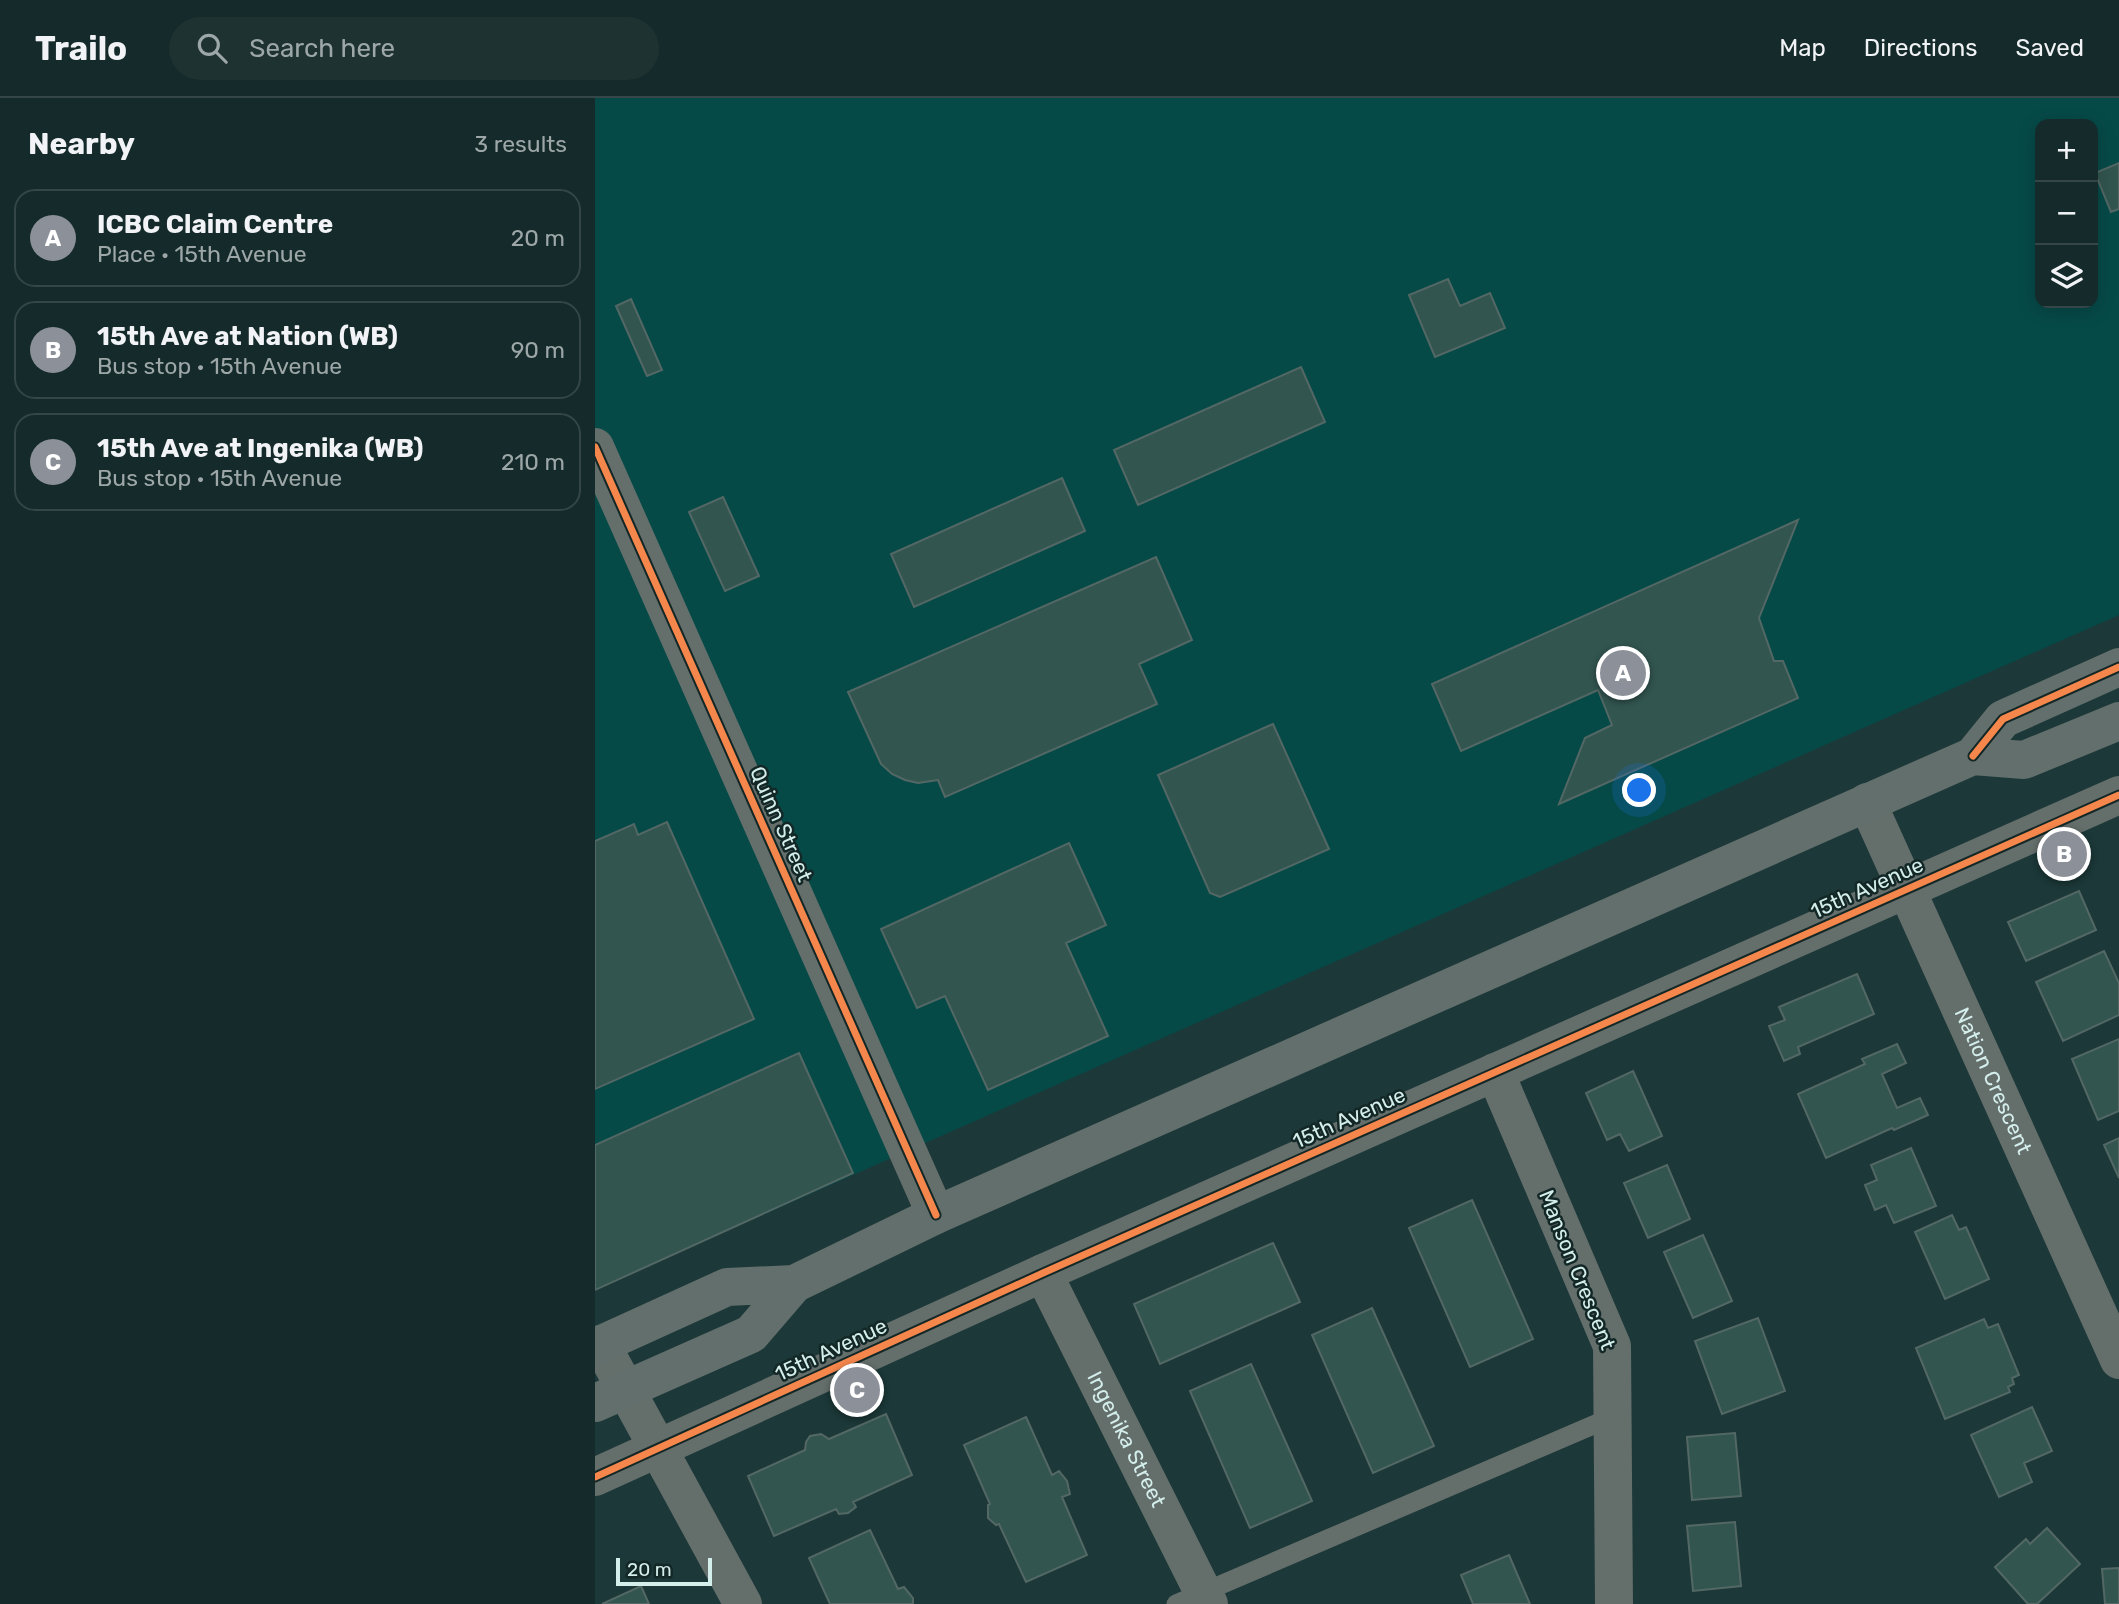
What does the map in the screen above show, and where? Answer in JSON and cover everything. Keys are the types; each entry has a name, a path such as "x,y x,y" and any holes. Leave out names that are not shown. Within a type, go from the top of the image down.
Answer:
{"main road":[{"path":"598,1345 727,1287 794,1284 936,1215 1973,756 2003,719 2119,667"},
{"path":"1973,756 2024,760 2119,721"},
{"path":"610,1396 751,1334 794,1284"}],"street":[{"name":"Quinn Street","path":"595,447 936,1215"},
{"name":"15th Avenue","path":"595,1477 1042,1273 2119,795"},
{"name":"Nation Crescent","path":"1867,802 2119,1360"},
{"name":"Manson Crescent","path":"1495,1072 1612,1346 1613,1604"},
{"name":"Ingenika Street","path":"1042,1273 1196,1600"},
{"path":"598,1345 610,1396 658,1449 743,1604"}],"lane":[{"path":"1196,1600 1612,1417"}],"shaded area":[{"path":"595,98 2119,98 2119,615 595,1289"}],"building":[{"path":"2119,163 2119,209 2111,212 2098,180 2098,172"},
{"path":"1448,279 1460,306 1490,293 1505,328 1435,357 1409,295"},
{"path":"631,299 662,370 647,376 616,306"},
{"path":"1301,367 1325,422 1138,505 1114,450"},
{"path":"1062,478 1085,531 914,607 891,554"},
{"path":"723,497 759,576 725,591 689,512"},
{"path":"1798,520 1759,618 1774,661 1783,661 1798,698 1559,804 1585,738 1612,725 1598,690 1461,751 1432,684"},
{"path":"1156,557 1192,640 1139,664 1157,704 945,797 938,780 918,783 905,780 892,774 881,764 848,692"},
{"path":"1273,724 1329,849 1220,897 1210,893 1158,775"},
{"path":"667,822 754,1019 595,1089 595,841 634,824 638,835"},
{"path":"1069,843 1106,925 1066,943 1108,1036 988,1090 945,996 917,1008 881,929"},
{"path":"2079,891 2096,930 2026,961 2008,922"},
{"path":"2104,951 2119,983 2119,1015 2063,1041 2036,982"},
{"path":"1857,974 1874,1014 1798,1047 1800,1054 1784,1061 1769,1026 1785,1020 1779,1007"},
{"path":"2119,1039 2119,1111 2098,1120 2072,1059"},
{"path":"1897,1044 1906,1063 1882,1074 1897,1108 1920,1098 1928,1115 1826,1158 1798,1094 1865,1064 1862,1059"},
{"path":"799,1053 853,1173 595,1290 595,1145"},
{"path":"1633,1071 1662,1136 1629,1151 1620,1134 1607,1140 1586,1093"},
{"path":"2119,1138 2119,1178 2104,1145"},
{"path":"1911,1148 1936,1206 1894,1223 1886,1205 1875,1210 1865,1185 1877,1180 1871,1165"},
{"path":"1667,1165 1690,1219 1648,1238 1624,1183"},
{"path":"1472,1200 1533,1339 1470,1367 1409,1228"},
{"path":"1952,1215 1959,1230 1966,1227 1989,1279 1945,1299 1915,1232"},
{"path":"1703,1235 1732,1301 1693,1318 1664,1252"},
{"path":"1273,1243 1300,1302 1160,1364 1134,1304"},
{"path":"1372,1308 1434,1446 1373,1473 1312,1335"},
{"path":"1758,1318 1785,1391 1722,1414 1695,1341"},
{"path":"1984,1319 1988,1328 1998,1324 2019,1375 2012,1378 2014,1384 2008,1387 2010,1392 1945,1419 1916,1348"},
{"path":"1251,1364 1312,1501 1250,1528 1190,1391"},
{"path":"2032,1407 2052,1451 2024,1463 2032,1482 1999,1497 1971,1435"},
{"path":"886,1414 912,1475 853,1502 856,1507 848,1513 839,1514 836,1509 774,1536 748,1476 805,1450 810,1436 821,1434 829,1439"},
{"path":"1026,1417 1052,1475 1059,1471 1067,1481 1070,1494 1062,1497 1087,1555 1026,1582 999,1524 996,1525 988,1518 990,1504 964,1445"},
{"path":"1735,1433 1741,1496 1692,1500 1687,1437"},
{"path":"1735,1522 1741,1586 1693,1591 1687,1526"},
{"path":"2047,1528 2080,1564 2037,1604 2028,1604 1995,1567 2026,1539 2030,1544"},
{"path":"870,1530 898,1589 904,1587 913,1598 913,1604 830,1604 809,1558"},
{"path":"1509,1555 1530,1604 1473,1604 1461,1575"},
{"path":"2119,1568 2119,1604 2105,1604 2102,1569"},
{"path":"641,1586 649,1604 602,1604"}],"cycle path":[{"path":"595,447 936,1215"},
{"path":"1973,756 2003,719 2119,667"},
{"path":"595,1477 1043,1273 2119,795"}],"place":[{"name":"ICBC Claim Centre","path":"1623,673"},
{"name":"15th Ave at Nation (WB)","path":"2064,854"},
{"name":"15th Ave at Ingenika (WB)","path":"857,1390"}]}
